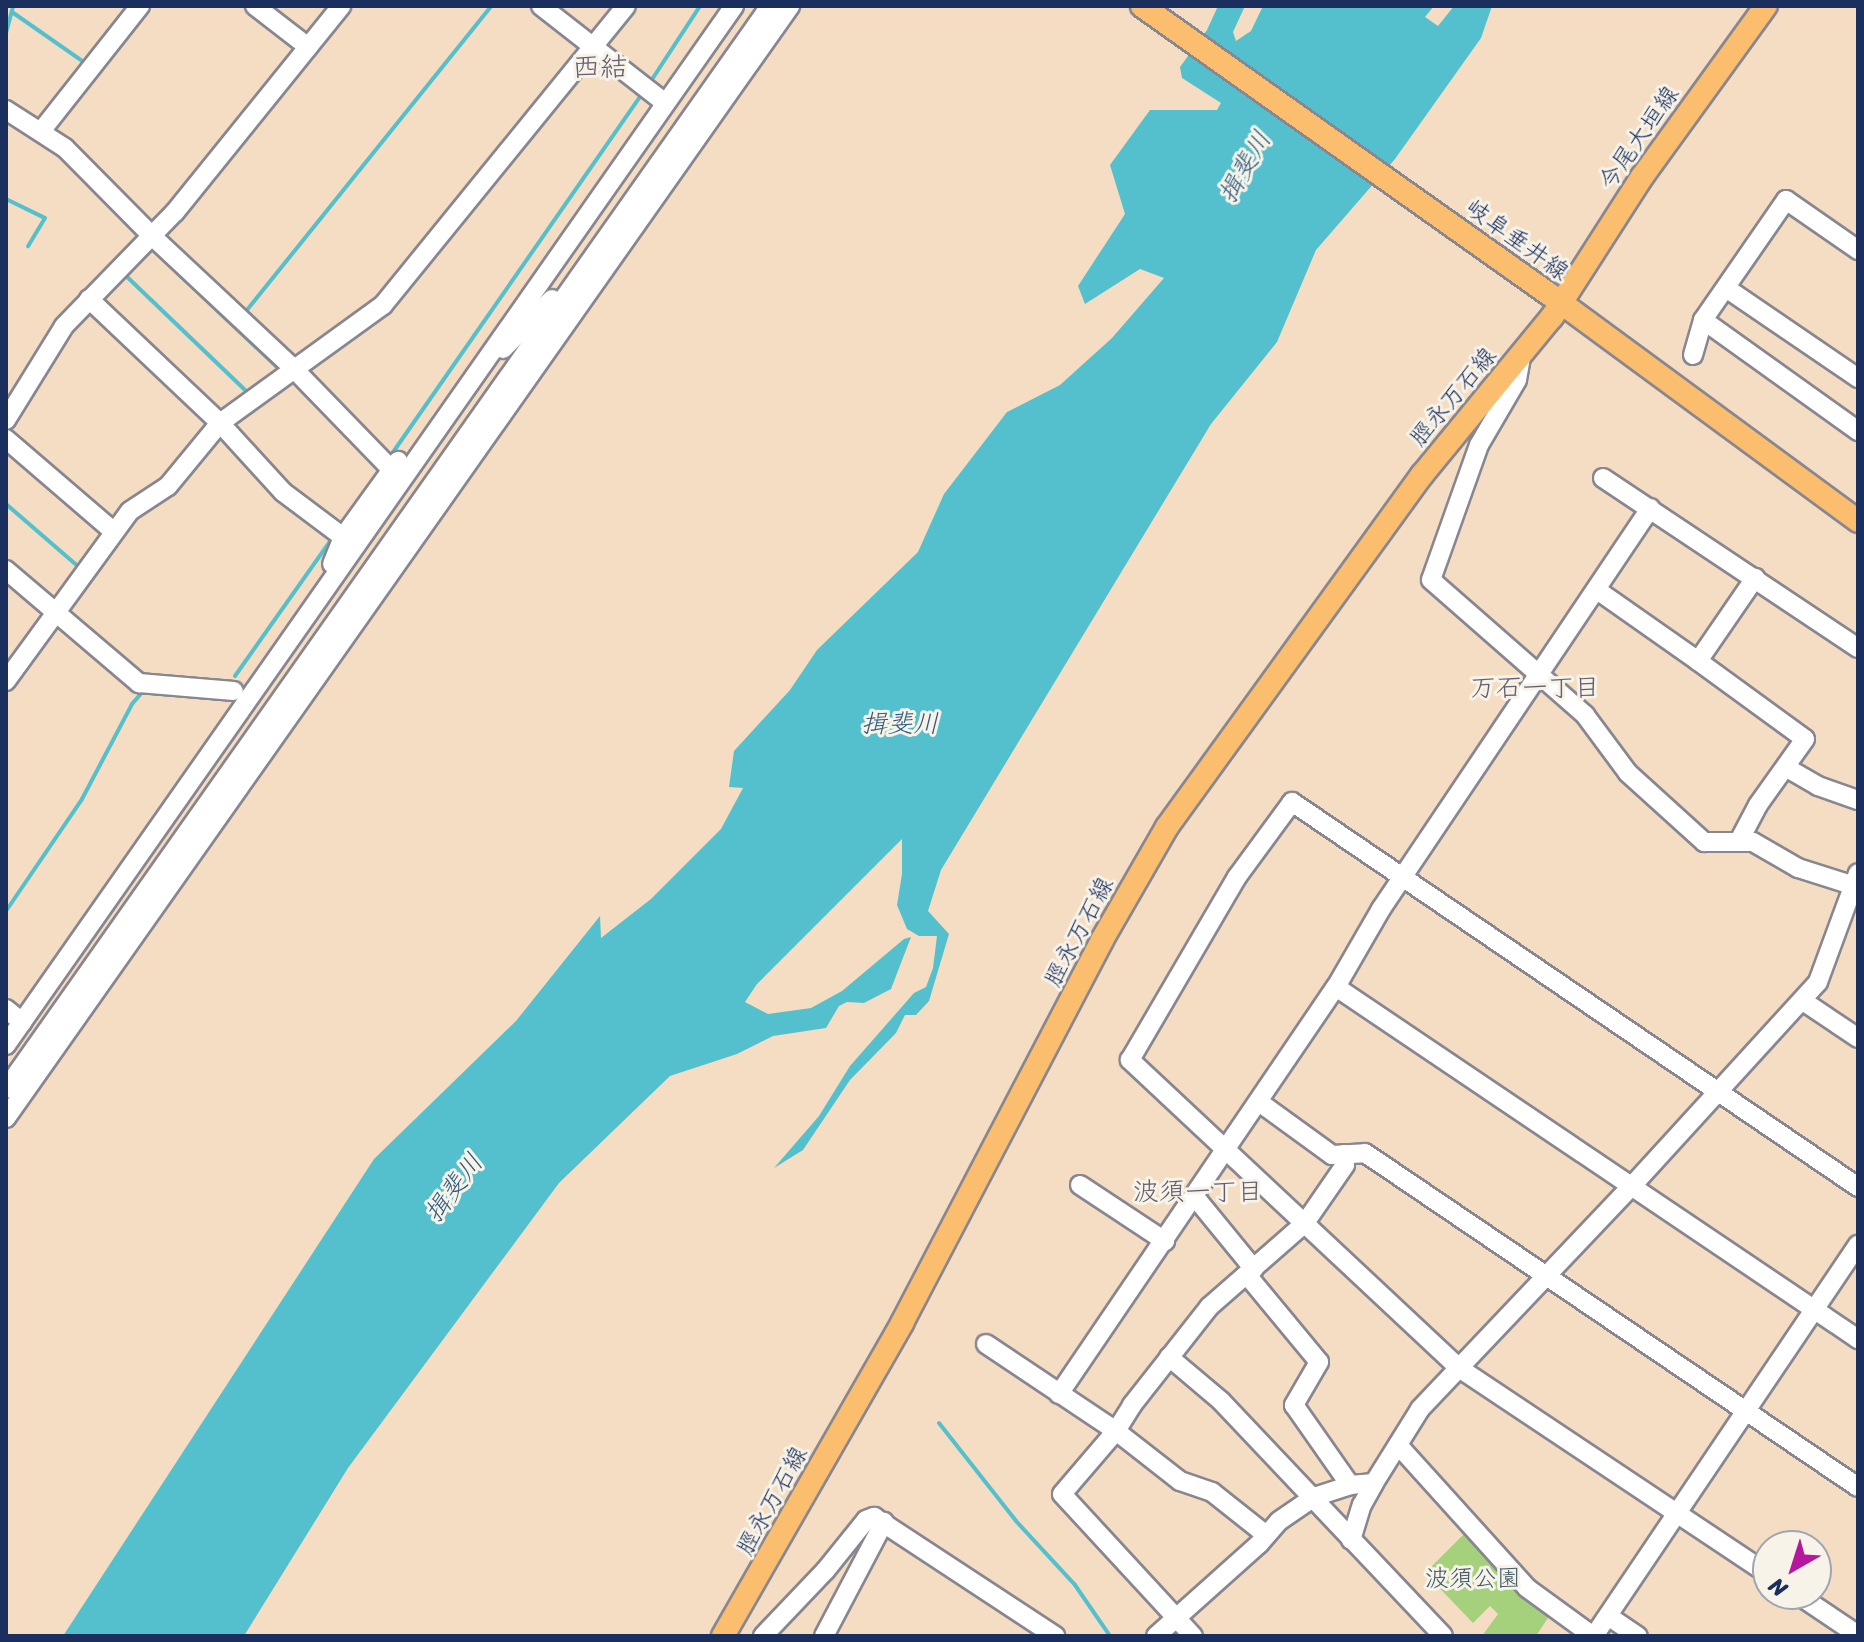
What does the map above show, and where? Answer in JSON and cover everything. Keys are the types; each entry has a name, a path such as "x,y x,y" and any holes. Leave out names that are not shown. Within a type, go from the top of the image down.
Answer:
{"main road":[{"name":"岐阜垂井線","path":"1142,6 1555,299 1858,521"},
{"name":"今尾大垣線","path":"1555,299 1766,6"},
{"name":"脛永万石線","path":"723,1636 902,1323 1102,940 1167,827 1422,475 1521,357 1555,299"}],"street":[{"path":"42,130 140,6"},
{"path":"255,6 308,47"},
{"path":"6,420 64,326 152,236 341,6"},
{"path":"541,6 665,103"},
{"path":"6,681 130,511 168,486 220,423 383,305 626,6"},
{"path":"6,1045 209,750 734,6"},
{"path":"6,1089 770,6"},
{"path":"6,1118 790,6"},
{"path":"6,110 42,130 294,369 391,469"},
{"path":"1693,355 1703,320 1786,200 1858,250"},
{"path":"320,594 343,537 391,469 548,302 579,277"},
{"path":"1726,288 1858,378"},
{"path":"89,299 220,423 283,492 343,537"},
{"path":"1703,320 1858,431"},
{"path":"1351,1540 1362,1505 1420,1409 1548,1277 1818,982 1856,882 1798,868 1753,842 1704,842 1628,773 1585,715 1431,580 1479,445 1517,380 1521,357"},
{"path":"6,439 113,531"},
{"path":"1603,478 1858,648"},
{"path":"1059,1394 1336,987 1404,876 1650,508"},
{"path":"6,570 139,683 234,691"},
{"path":"1698,661 1755,578"},
{"path":"1597,590 1805,739 1758,805 1739,841"},
{"path":"209,750 234,691 282,648"},
{"path":"1787,768 1818,786 1858,800"},
{"path":"1752,1563 1459,1368 1130,1060 1237,877 1292,802 1858,1187"},
{"path":"1336,987 1858,1339"},
{"path":"1803,1001 1858,1038"},
{"path":"6,1009 22,1022"},
{"path":"1259,1102 1332,1155 1365,1153 1858,1487"},
{"path":"1193,1636 1062,1494 1116,1431 1209,1307 1305,1223 1345,1165 1344,1154"},
{"path":"1080,1185 1165,1241"},
{"path":"1195,1197 1319,1362 1294,1405 1350,1485"},
{"path":"1398,1445 1527,1588 1594,1636 1858,1245"},
{"path":"986,1344 1116,1431 1180,1481 1212,1492 1265,1534"},
{"path":"1169,1357 1221,1401 1443,1636"},
{"path":"1156,1636 1265,1534 1314,1497 1350,1485 1374,1483"},
{"path":"763,1636 825,1571 866,1520 874,1517 1055,1636"},
{"path":"824,1636 884,1522"},
{"path":"1821,1610 1858,1635"},
{"path":"1608,1616 1638,1636"}],"green space":[{"name":"波須公園","path":"1469,1529 1552,1612 1536,1636 1482,1636 1498,1614 1490,1606 1473,1623 1425,1573"}],"water":[{"name":"揖斐川","path":"1218,6 1245,6 1233,32 1236,41 1251,31 1263,6 1434,6 1425,17 1438,26 1454,6 1492,6 1481,38 1395,159 1316,250 1277,342 1211,424 941,870 928,911 949,934 929,1001 916,1015 905,1015 896,1033 850,1080 803,1150 774,1168 819,1116 850,1066 914,993 926,987 933,968 937,936 919,936 907,929 897,905 902,874 902,839 757,984 745,1002 768,1014 811,1008 842,991 904,939 911,937 891,989 864,1003 847,1002 839,1006 826,1028 773,1036 737,1054 670,1076 559,1183 348,1468 244,1636 63,1636 374,1159 516,1021 600,916 601,938 651,899 721,829 743,788 729,787 734,751 790,690 817,650 918,552 944,494 1007,412 1060,385 1112,338 1164,278 1140,269 1085,304 1078,286 1125,214 1110,165 1150,110 1217,110 1221,103 1182,78 1180,67 1207,30"}],"waterway":[{"path":"6,33 13,6"},
{"path":"247,310 491,6"},
{"path":"649,84 700,6"},
{"path":"12,12 85,63"},
{"path":"389,458 642,94"},
{"path":"182,188 201,166"},
{"path":"6,199 45,218 28,246"},
{"path":"150,247 279,369"},
{"path":"123,273 250,395"},
{"path":"6,504 81,569"},
{"path":"235,676 333,537"},
{"path":"6,911 82,799 132,704 144,690"},
{"path":"939,1423 1016,1521 1075,1585 1110,1636"}],"district":[{"name":"西結","path":"600,67"},
{"name":"万石一丁目","path":"1535,688"},
{"name":"波須一丁目","path":"1198,1192"}]}
